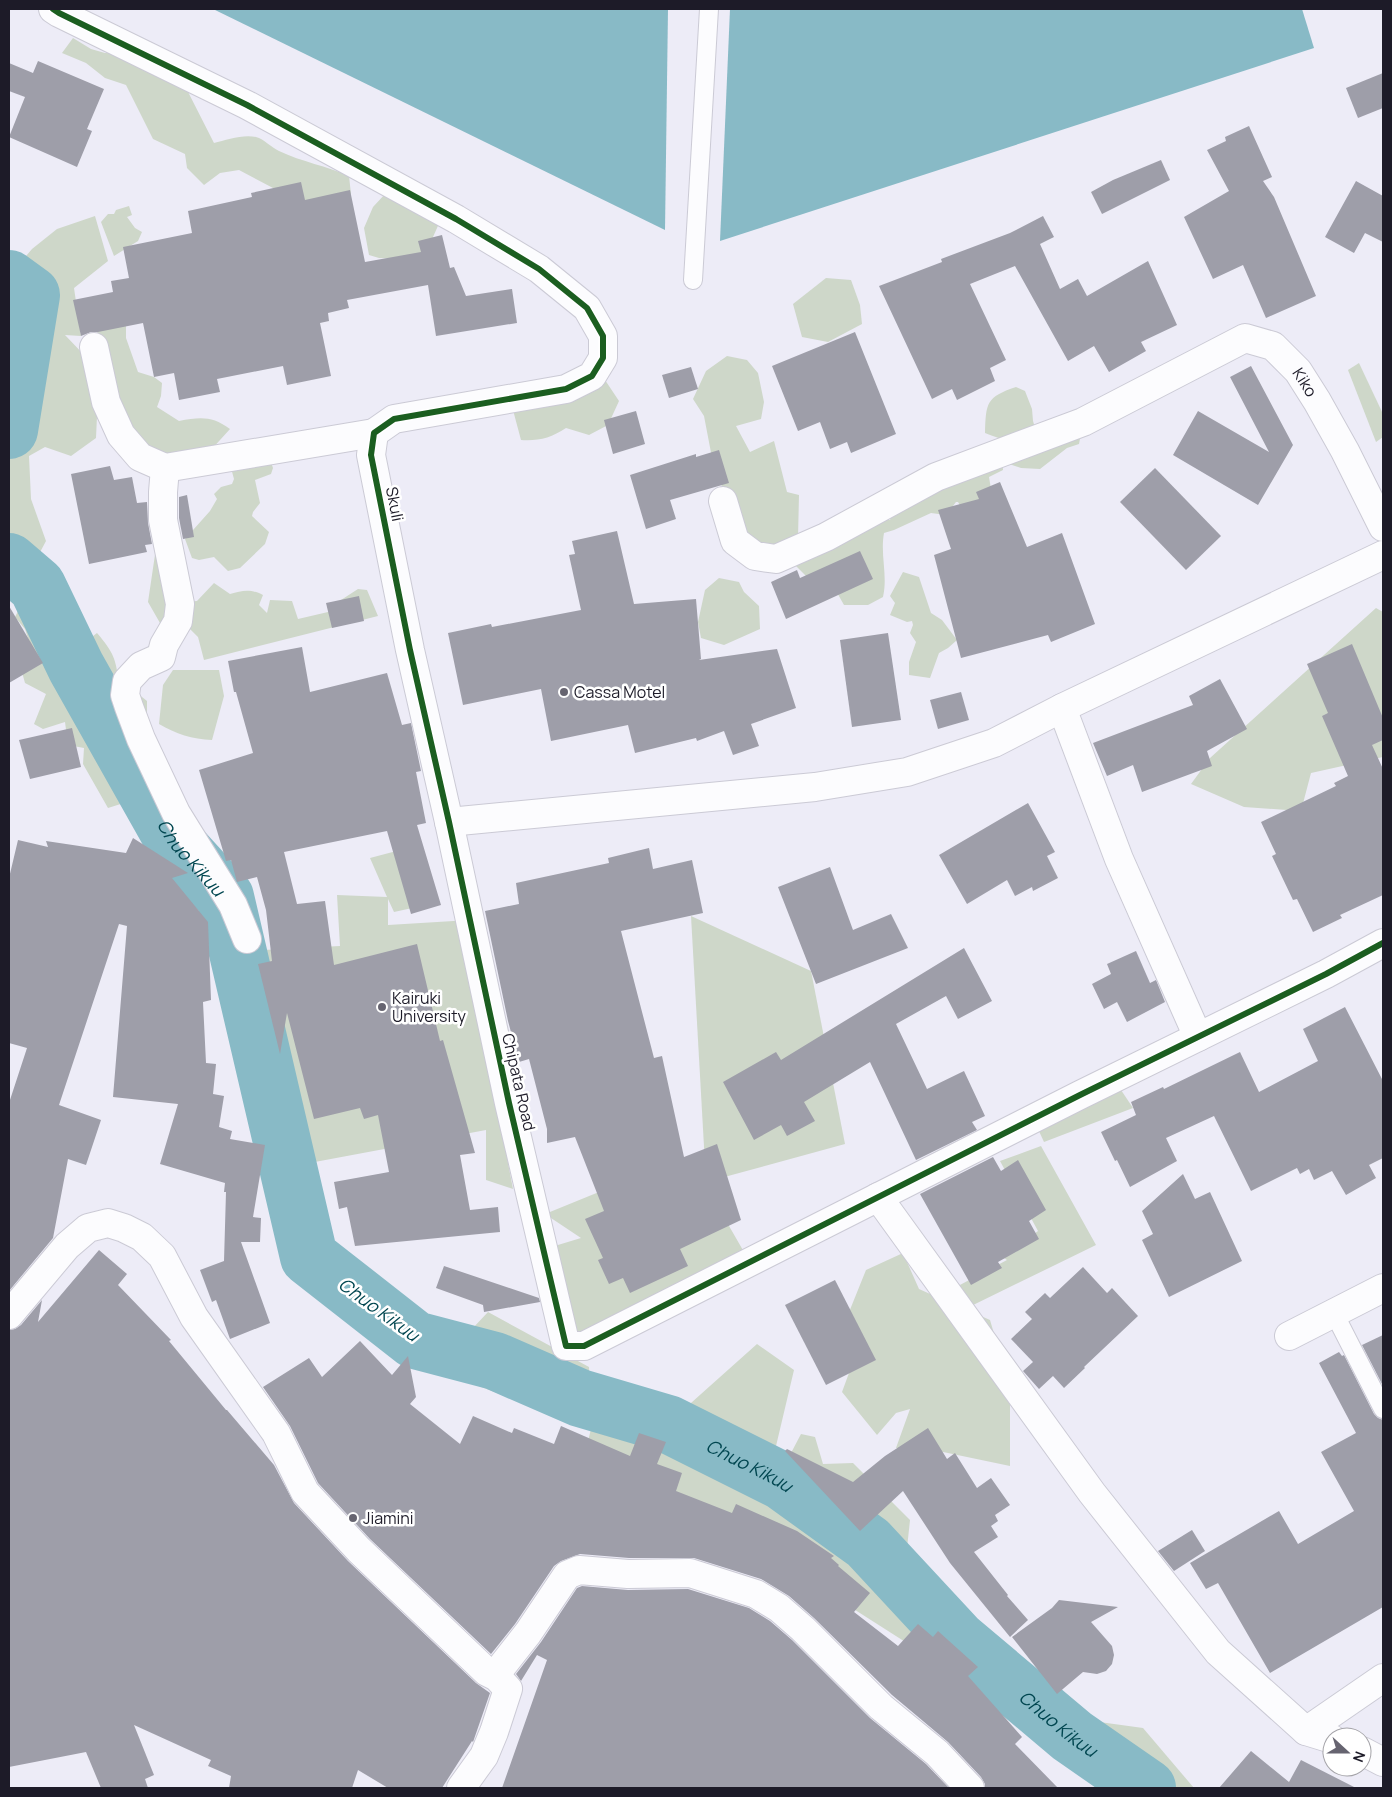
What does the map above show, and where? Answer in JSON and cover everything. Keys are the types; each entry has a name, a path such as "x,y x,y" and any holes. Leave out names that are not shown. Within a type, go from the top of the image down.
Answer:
{"street":[{"path":"53,9 59,14 247,105 456,219 539,270 587,308 603,336 603,358 592,376 566,389 394,419 374,433 165,468 140,457 121,435 106,402 94,348"},
{"name":"Kiko","path":"723,501 735,541 755,556 776,560 826,537 936,477 1084,422 1245,338 1273,346 1298,371 1318,402 1383,527"},
{"name":"Skuli","path":"374,433 372,455 386,530 410,650 449,822"},
{"path":"165,468 163,520 180,604 178,621 164,645 161,657 141,666 128,681 125,695 141,739 176,813 233,905 247,939"},
{"path":"449,822 815,787 908,772 994,743 1062,708 1383,555"},
{"path":"1062,708 1119,859 1198,1037"},
{"name":"Chipata Road","path":"449,822 485,994 566,1346 584,1346 878,1197"},
{"path":"1322,1735 1306,1730 1218,1652 1092,1493 878,1197 1326,974 1383,943"},
{"path":"9,1316 67,1246 88,1228 108,1223 124,1228 142,1237 162,1256 194,1317 276,1432 305,1492 359,1550 487,1672 497,1677 508,1689 484,1756 461,1788"},
{"path":"1289,1336 1383,1288"},
{"path":"497,1677 499,1670 528,1633 567,1575 579,1570 628,1574 690,1573 756,1594 779,1608 803,1629 880,1707 937,1753 970,1788"},
{"path":"1306,1730 1383,1678"},
{"path":"1372,1756 1383,1762"}],"lane":[{"path":"693,280 709,9"},
{"path":"1334,1313 1383,1408"}],"green space":[{"path":"73,38 91,49 105,53 133,54 184,84 214,143 240,137 251,136 259,138 276,150 349,176 351,194 311,208 239,170 220,173 204,185 187,168 185,154 153,139 126,85 105,78 86,63 62,53"},
{"path":"386,193 441,219 433,237 425,269 398,259 379,258 369,255 364,228 373,207"},
{"path":"129,206 132,215 127,217 135,228 142,232 138,241 114,256 101,222 108,214 114,214 116,210"},
{"path":"95,216 108,261 74,288 81,336 65,335 85,356 91,341 102,326 126,326 126,338 138,372 154,377 162,383 161,396 157,407 179,421 206,419 218,422 230,429 210,451 190,450 182,456 159,461 98,394 96,438 71,456 45,447 29,456 31,499 46,541 30,571 14,581 9,575 9,417 13,402 9,394 9,289 21,262 32,249 57,229"},
{"path":"826,278 851,280 860,305 862,324 828,342 802,337 793,304"},
{"path":"727,356 747,360 758,373 764,402 761,419 736,426 750,452 774,441 787,492 799,495 798,538 764,557 746,549 713,463 704,416 693,399 706,371"},
{"path":"1359,363 1383,414 1383,437 1376,442 1348,370"},
{"path":"603,377 619,401 608,425 589,435 566,428 545,438 521,440 513,410"},
{"path":"1016,387 1025,391 1032,409 1036,431 1082,428 1079,444 1067,448 1040,469 1021,468 1006,463 1011,444 985,433 987,408 990,402 999,394"},
{"path":"1002,455 1003,470 989,477 992,495 961,507 956,502 946,515 931,513 884,533 885,581 883,597 868,605 844,605 831,582 811,581 795,565 872,519 890,520 895,506"},
{"path":"270,460 273,468 271,474 255,480 260,503 252,516 269,532 265,544 240,568 228,571 214,557 199,560 192,558 185,539 210,511 217,499 214,494 221,487 232,484 234,479 231,468"},
{"path":"156,548 185,602 197,601 214,583 230,594 247,591 263,595 259,605 267,613 270,600 292,601 298,619 328,612 341,600 358,589 367,590 378,616 204,660 198,637 186,625 160,623 148,602"},
{"path":"903,572 919,577 931,613 942,620 957,640 939,653 930,678 909,675 909,662 916,642 910,633 913,625 912,621 907,622 890,615 895,603 890,596"},
{"path":"719,578 739,582 744,592 759,606 760,629 724,645 701,638 698,622 705,590"},
{"path":"37,580 68,606 66,627 75,638 88,640 97,633 113,657 119,685 127,685 147,701 147,730 178,807 158,816 143,801 127,802 108,808 83,764 84,748 68,745 65,722 43,729 34,724 46,694 25,683 20,665 30,644 25,629 15,617 22,603 33,607 47,642 55,645 41,598 37,592 24,585 21,581"},
{"path":"1376,608 1383,612 1383,757 1311,773 1301,811 1244,807 1191,784 1210,758"},
{"path":"173,670 219,670 224,696 212,740 184,735 159,724 163,685"},
{"path":"404,849 426,905 394,912 388,899 388,925 470,920 468,954 513,1189 486,1180 486,1130 288,1167 243,951 340,946 337,895 387,897 370,858"},
{"path":"691,916 811,971 845,1144 706,1182"},
{"path":"1119,1087 1133,1108 1044,1142 1033,1118"},
{"path":"1041,1146 1096,1245 965,1309 990,1320 1010,1388 1010,1466 924,1448 896,1448 910,1409 896,1413 877,1435 842,1392 856,1354 839,1337 866,1270 903,1253 919,1289 948,1302 958,1286 1007,1260 1004,1258 1038,1231 1000,1161"},
{"path":"675,1161 706,1186 744,1252 572,1338 548,1248 581,1238 545,1214"},
{"path":"367,1294 472,1329 488,1312 589,1367 592,1427 593,1424 620,1427 618,1416 682,1411 757,1344 794,1370 772,1463 781,1472 801,1434 815,1437 823,1464 853,1463 910,1520 905,1567 984,1635 957,1675 708,1516 577,1486 591,1429 458,1378 447,1355 392,1341"},
{"path":"1012,1710 1143,1728 1194,1788 1112,1788"}],"water":[{"path":"213,9 668,9 665,230"},
{"path":"730,9 1302,9 1314,48 720,241"}],"building":[{"path":"38,61 104,89 87,129 92,131 77,167 9,137 25,97 9,91 9,63 33,73"},
{"path":"1383,73 1383,108 1358,118 1346,88"},
{"path":"1249,126 1272,177 1263,181 1274,197 1316,296 1266,318 1243,265 1213,279 1184,217 1229,191 1207,150 1226,141 1225,137"},
{"path":"1161,160 1170,180 1102,214 1091,192 1113,180"},
{"path":"1356,181 1383,196 1383,242 1365,233 1354,253 1325,237"},
{"path":"301,182 305,200 350,190 365,262 421,252 418,241 442,235 450,268 454,267 466,296 512,289 517,323 436,336 428,285 347,300 349,308 328,313 329,321 320,323 331,376 287,385 283,366 217,379 220,392 179,400 174,373 154,377 143,323 91,332 81,336 73,300 113,292 111,281 129,278 123,247 192,233 188,211 252,197 251,193"},
{"path":"1043,216 1054,237 1040,244 1060,289 1078,279 1087,296 1148,261 1177,325 1141,342 1146,351 1109,372 1094,346 1068,361 1015,266 970,284 1006,360 990,368 995,381 957,400 952,389 932,399 879,286 942,262 941,259 1010,233"},
{"path":"855,332 896,434 851,453 847,442 830,449 820,422 798,431 772,366"},
{"path":"1251,366 1293,445 1258,505 1173,455 1198,411 1269,452 1230,377"},
{"path":"691,367 698,389 669,398 662,375"},
{"path":"636,411 645,444 613,454 604,420"},
{"path":"719,450 729,483 670,500 676,519 646,529 630,475 696,454 696,457"},
{"path":"110,466 114,480 132,477 137,503 147,502 152,544 145,545 147,552 89,564 71,474"},
{"path":"1155,468 1221,536 1186,570 1120,502"},
{"path":"1000,482 1027,547 1062,533 1095,624 1051,642 1048,635 961,658 934,555 951,549 938,510 979,499 976,492"},
{"path":"187,495 194,537 183,539 179,518 179,497"},
{"path":"617,531 634,604 696,599 701,659 699,660 777,649 796,708 751,724 759,746 733,755 724,731 697,741 696,738 635,753 628,725 551,741 541,689 463,705 448,633 491,624 492,627 581,610 569,555 575,554 572,541"},
{"path":"860,551 873,579 786,619 771,582 797,570 800,578"},
{"path":"359,596 364,621 332,628 326,603"},
{"path":"9,606 43,663 9,683"},
{"path":"888,633 901,720 852,727 840,640"},
{"path":"1352,644 1383,718 1383,740 1372,745 1383,769 1383,895 1340,915 1342,918 1313,932 1297,899 1293,900 1272,856 1276,854 1261,822 1336,786 1334,783 1348,776 1322,716 1328,713 1307,664"},
{"path":"302,647 310,692 387,673 402,725 411,723 421,771 416,772 426,823 417,825 441,905 411,914 387,831 284,852 297,904 325,901 334,965 417,944 440,1041 443,1040 475,1153 460,1155 470,1210 498,1207 500,1232 355,1246 347,1207 339,1209 334,1182 389,1172 378,1115 364,1119 360,1108 314,1119 287,1013 280,1054 258,964 272,961 266,910 257,877 237,882 231,860 226,861 199,770 253,753 236,692 234,692 228,661"},
{"path":"1220,679 1247,729 1207,751 1212,766 1142,792 1133,765 1107,776 1093,743 1193,705 1189,696"},
{"path":"961,692 969,720 938,729 930,700"},
{"path":"72,728 81,767 30,779 19,740"},
{"path":"1028,803 1055,852 1047,856 1058,878 1033,891 1032,887 1015,896 1007,880 967,904 939,855"},
{"path":"133,838 188,873 172,878 208,922 211,1000 203,1002 206,1063 216,1064 213,1094 224,1096 219,1127 232,1131 230,1139 265,1145 253,1217 261,1218 260,1242 241,1242 270,1323 230,1339 216,1300 212,1302 200,1270 224,1261 225,1183 160,1164 178,1104 113,1097 127,926 119,924 59,1105 101,1120 86,1165 68,1159 53,1238 9,1291 9,1103 27,1048 9,1043 9,878 18,840 48,847 46,841 126,853"},
{"path":"649,848 653,869 692,860 703,913 621,931 654,1058 662,1056 684,1157 717,1144 741,1220 680,1249 688,1266 630,1293 623,1278 609,1284 598,1260 603,1258 585,1219 604,1211 575,1137 547,1143 547,1129 529,1059 519,1062 508,1021 485,911 519,904 516,883 609,863 608,858"},
{"path":"830,867 853,930 891,914 908,948 816,984 778,887"},
{"path":"964,948 992,1001 958,1019 946,996 896,1024 927,1089 964,1071 985,1116 972,1122 977,1130 916,1160 870,1062 804,1102 815,1121 787,1136 781,1125 754,1140 723,1082 776,1052 781,1060"},
{"path":"1136,951 1150,983 1156,980 1165,1002 1127,1022 1117,1002 1104,1009 1092,984 1111,974 1107,964"},
{"path":"1345,1007 1383,1081 1383,1158 1369,1165 1376,1178 1346,1195 1332,1171 1314,1180 1309,1169 1300,1174 1297,1168 1251,1191 1214,1116 1166,1138 1177,1161 1130,1187 1101,1132 1136,1115 1131,1102 1163,1087 1164,1089 1240,1052 1259,1092 1318,1061 1303,1029"},
{"path":"993,1157 1001,1171 1018,1160 1046,1210 1029,1221 1039,1239 998,1262 1002,1268 971,1285 920,1194"},
{"path":"1183,1174 1195,1199 1210,1192 1242,1261 1169,1297 1142,1240 1153,1234 1142,1211"},
{"path":"99,1250 127,1274 118,1285 171,1340 169,1341 274,1465 294,1503 348,1561 476,1683 490,1693 473,1742 442,1788 388,1788 358,1770 352,1788 229,1788 231,1776 208,1766 211,1760 134,1725 154,1775 145,1779 148,1788 101,1788 86,1752 9,1767 9,1330 21,1325 42,1300 38,1322"},
{"path":"444,1266 539,1298 540,1302 484,1312 483,1305 436,1288"},
{"path":"1083,1267 1107,1293 1112,1288 1138,1316 1064,1388 1053,1376 1039,1389 1023,1371 1033,1362 1011,1339 1032,1319 1025,1312 1045,1293 1050,1298"},
{"path":"835,1280 876,1360 826,1385 785,1305"},
{"path":"1383,1335 1383,1386 1362,1345"},
{"path":"360,1341 392,1375 408,1356 416,1397 410,1404 460,1444 473,1416 512,1433 514,1428 554,1444 561,1426 630,1456 639,1433 666,1442 657,1464 682,1473 676,1491 732,1513 736,1504 797,1531 834,1556 831,1558 838,1566 870,1593 854,1612 898,1646 918,1624 933,1637 938,1631 978,1667 968,1676 1022,1737 1015,1744 1058,1788 985,1788 981,1777 948,1742 892,1695 789,1596 761,1579 694,1558 629,1558 580,1554 561,1561 554,1566 515,1624 491,1654 370,1539 318,1483 290,1426 263,1387 309,1358 322,1377"},
{"path":"1339,1352 1342,1356 1344,1355 1374,1414 1383,1420 1383,1607 1270,1673 1218,1583 1206,1589 1190,1563 1279,1511 1298,1544 1354,1511 1321,1452 1356,1433 1319,1363"},
{"path":"928,1428 947,1459 955,1453 977,1488 991,1478 1010,1505 995,1515 998,1521 991,1526 998,1537 974,1552 1007,1596 1028,1620 1010,1637 950,1563 903,1491 860,1531 785,1451 787,1449 853,1482 885,1456"},
{"path":"1192,1530 1205,1551 1174,1571 1158,1551"},
{"path":"582,1586 628,1590 688,1589 749,1608 770,1621 792,1640 870,1718 926,1764 949,1788 502,1788 547,1660 537,1655 521,1681 516,1674 541,1642 577,1588"},
{"path":"1059,1600 1118,1607 1091,1622 1112,1646 1114,1655 1112,1664 1106,1671 1097,1674 1083,1672 1057,1694 1012,1637 1052,1608"},
{"path":"1251,1751 1289,1782 1301,1760 1322,1771 1322,1777 1334,1777 1356,1788 1219,1788"}],"waterway":[{"name":"Chuo Kikuu","path":"9,279 31,295 9,430"},
{"name":"Chuo Kikuu","path":"9,562 37,586 76,667 174,841 225,897 309,1257 415,1340 495,1361 580,1398 668,1424 782,1481 868,1543 958,1640 1072,1736 1147,1788"}],"cycle path":[{"path":"53,9 247,105 456,219 539,269 587,308 603,336 603,358 592,376 566,389 394,419 374,433 371,455 410,650 509,1103 566,1346 584,1346 1080,1095 1326,974 1383,943"}],"place":[{"name":"Cassa Motel","path":"564,692"},
{"name":"Kairuki University","path":"382,1007"},
{"name":"Jiamini","path":"353,1518"}]}
